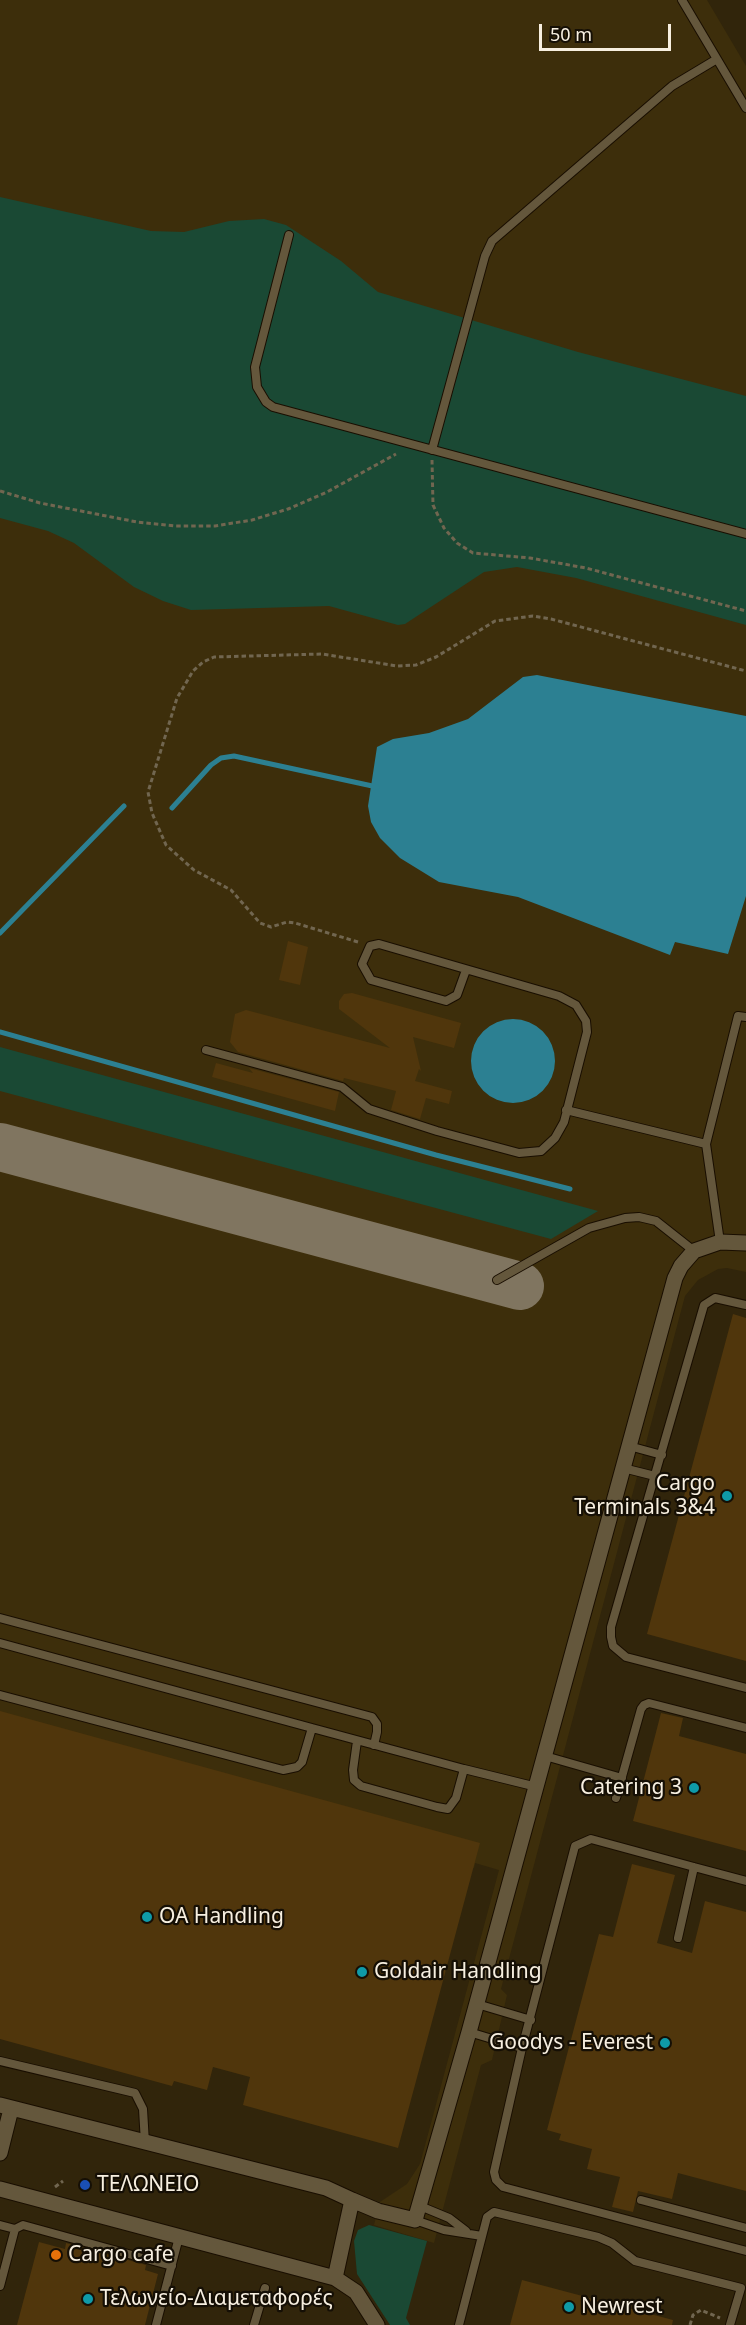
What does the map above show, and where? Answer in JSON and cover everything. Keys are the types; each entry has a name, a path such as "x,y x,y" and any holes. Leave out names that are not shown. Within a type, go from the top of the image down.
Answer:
{"street":[{"path":"0,2153 6,2107 326,2188 378,2211 417,2213 470,2032 675,1278 681,1266 694,1251 720,1242 746,1243"},
{"path":"0,2189 335,2278 356,2292 377,2325"},
{"path":"335,2278 352,2200"}],"lane":[{"path":"682,0 746,108"},
{"path":"432,450 485,256 492,241 672,86 717,59"},
{"path":"289,236 255,367 255,378 266,402 283,410 746,534"},
{"path":"206,1050 342,1087 369,1109 519,1153 541,1151 549,1145 564,1122 587,1032 583,1012 576,1005 559,996 379,944 370,946 364,955 362,964 371,980 446,1000 458,995 466,970"},
{"path":"720,1242 706,1144 738,1016 746,1017"},
{"path":"566,1110 706,1144"},
{"path":"497,1280 589,1228 625,1218 639,1217 656,1221 694,1251"},
{"path":"746,1305 715,1298 704,1305 611,1627 613,1646 626,1657 746,1688"},
{"path":"628,1446 662,1455"},
{"path":"622,1468 656,1476"},
{"path":"0,1618 372,1717 377,1724 374,1745"},
{"path":"0,1643 357,1741 537,1787"},
{"path":"0,1695 283,1770 297,1767 302,1761 312,1728"},
{"path":"616,1798 641,1709 649,1703 746,1728"},
{"path":"357,1741 354,1780 361,1786 426,1804 448,1809 456,1798 464,1769"},
{"path":"545,1756 622,1778"},
{"path":"746,1881 591,1839 575,1846 522,2048 494,2172 496,2180 503,2187 746,2251"},
{"path":"678,1938 694,1868"},
{"path":"477,2004 531,2020"},
{"path":"470,2032 522,2048"},
{"path":"0,2061 135,2093 143,2109 145,2143"},
{"path":"641,2200 746,2228"},
{"path":"459,2325 487,2217 494,2212 508,2213 598,2237 612,2243 635,2261 744,2289 730,2325"},
{"path":"417,2213 444,2230 482,2236"},
{"path":"417,2213 449,2218 467,2232"},
{"path":"0,2225 15,2229 23,2225 172,2266"},
{"path":"0,2286 15,2229"},
{"path":"156,2325 179,2236"},
{"path":"254,2325 265,2288"}],"path":[{"path":"0,491 40,503 136,522 176,526 215,526 252,520 307,500 391,457 408,442"},
{"path":"432,450 433,506 444,528 457,543 473,553 530,558 586,568 746,611"},
{"path":"370,946 295,923 287,922 271,927 260,923 231,890 194,870 166,845 152,813 149,785 177,698 193,671 203,662 214,657 322,654 396,666 416,665 436,657 495,621 533,616 551,618 746,671"},
{"path":"690,2325 693,2315 701,2310 719,2316 720,2325"}],"shaded area":[{"path":"0,0 707,0 746,66 746,1272 727,1268 718,1269 698,1280 685,1296 501,1989 507,1995 492,2060 481,2065 434,2243 374,2225 380,2202 407,2184 420,2164 499,1870 475,1863 474,1868 0,1738"}],"green space":[{"path":"0,197 151,231 184,232 229,221 264,219 286,225 341,261 378,292 578,352 746,396 746,625 576,578 517,567 484,572 405,624 398,625 329,606 191,610 163,601 134,587 74,543 48,531 0,518"},
{"path":"0,1047 598,1211 551,1239 0,1091"},
{"path":"369,2225 427,2241 406,2318 410,2325 390,2325 357,2274 354,2241 358,2230"}],"water":[{"path":"537,675 746,716 746,896 728,954 675,942 670,955 518,897 439,882 400,858 380,838 371,822 368,806 377,747 393,739 429,733 468,719 523,677"},
{"path":"513,1019 529,1022 543,1031 552,1045 555,1061 552,1077 543,1091 529,1100 513,1103 497,1100 483,1091 474,1077 471,1061 474,1045 483,1031 497,1022"}],"building":[{"path":"288,941 308,947 300,985 279,980"},
{"path":"352,993 461,1023 454,1048 413,1037 421,1071 419,1069 415,1081 452,1091 449,1104 426,1098 420,1119 391,1110 396,1091 344,1078 343,1081 238,1052 230,1042 235,1014 246,1010 390,1048 339,1009 339,1001 344,994"},
{"path":"216,1063 253,1073 249,1068 339,1092 335,1111 212,1077"},
{"name":"Cargo Terminals 3&4","path":"733,1314 746,1318 746,1661 647,1634"},
{"path":"0,1711 480,1843 398,2148 243,2105 250,2077 213,2067 207,2090 174,2081 172,2086 0,2039"},
{"name":"Catering 3","path":"661,1713 683,1718 679,1736 746,1754 746,1851 633,1821"},
{"name":"Goodys - Everest","path":"632,1864 675,1875 657,1943 692,1953 705,1901 746,1912 746,2191 678,2173 672,2199 638,2191 633,2212 612,2207 620,2177 587,2169 592,2149 559,2140 561,2134 547,2130 599,1934 613,1937"},
{"name":"Τελωνείο-Διαμεταφορές","path":"39,2242 65,2249 66,2243 146,2265 145,2270 158,2274 145,2325 17,2325"},
{"name":"Newrest","path":"522,2280 673,2320 672,2325 510,2325"}],"waterway":[{"path":"172,808 211,765 221,758 234,756 377,787"},
{"path":"0,933 124,806"},
{"path":"0,1032 436,1155 570,1189"}],"taxiway":[{"path":"0,1147 520,1286"}],"place":[{"name":"Cargo Terminals 3&4","path":"727,1496"},
{"name":"Catering 3","path":"694,1788"},
{"name":"OA Handling","path":"147,1917"},
{"name":"Goldair Handling","path":"362,1972"},
{"name":"Goodys - Everest","path":"665,2043"},
{"name":"ΤΕΛΩΝΕΙΟ","path":"85,2185"},
{"name":"Cargo cafe","path":"56,2255"},
{"name":"Τελωνείο-Διαμεταφορές","path":"88,2299"},
{"name":"Newrest","path":"569,2307"}]}
